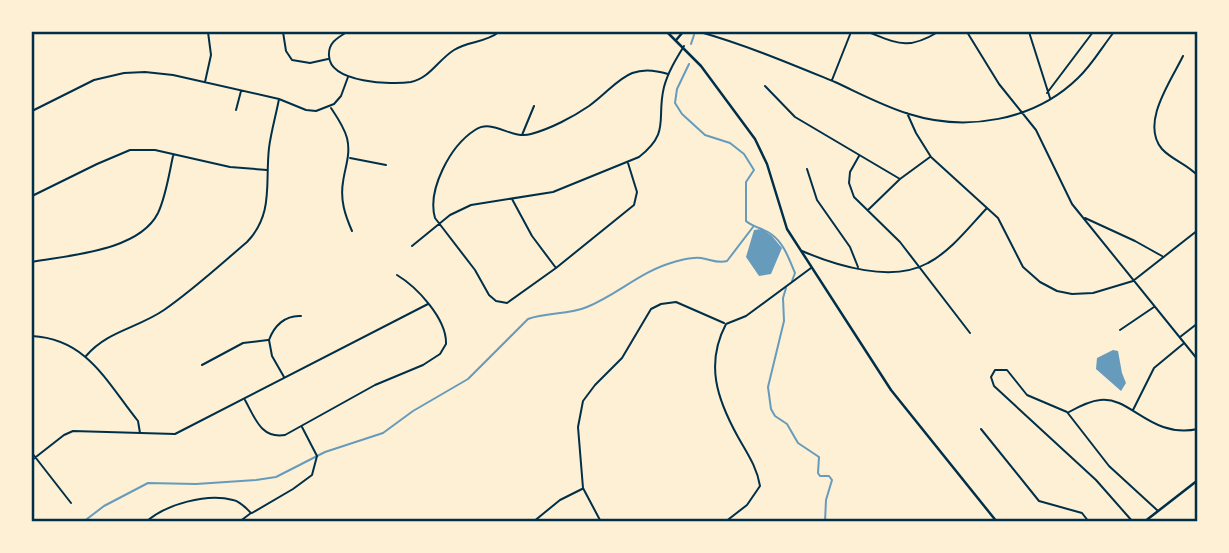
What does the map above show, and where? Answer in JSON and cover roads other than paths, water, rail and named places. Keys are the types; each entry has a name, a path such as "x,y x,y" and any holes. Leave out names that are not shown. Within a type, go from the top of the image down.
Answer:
{"main road":[{"path":"667,32 684,46 755,139 767,163 781,216 796,246 891,390 997,522"},
{"path":"677,39 683,32"},
{"path":"1144,522 1198,480"}],"street":[{"path":"205,83 211,55 208,32"},
{"path":"283,32 286,51 292,60 310,63 328,59"},
{"path":"328,59 332,42 347,32"},
{"path":"328,59 338,71 348,77 380,82 410,82 426,76 454,50 483,41 499,32"},
{"path":"700,32 832,81 907,113 943,121 966,122 987,121 1024,113 1050,99 1078,78 1114,32"},
{"path":"832,81 852,32"},
{"path":"868,32 909,45 938,32"},
{"path":"967,32 999,84 1036,130 1072,204 1198,360"},
{"path":"1029,32 1050,99"},
{"path":"1047,93 1093,32"},
{"path":"412,246 450,215 471,205 553,192 628,163 647,151 659,134 668,74 684,46"},
{"path":"1183,57 1159,108 1154,132 1162,148 1198,176"},
{"path":"628,163 637,192 634,205 513,301 503,303 489,295 475,270 439,223 433,209 435,188 446,164 468,135 478,128 488,125 522,136 534,134 590,105 629,74 646,70 668,74"},
{"path":"32,111 94,80 124,73 158,73 279,99 311,111 330,107 341,96 348,77"},
{"path":"765,86 795,117 900,179"},
{"path":"236,110 241,91"},
{"path":"86,356 106,338 143,323 165,310 257,231 267,210 269,146 279,99"},
{"path":"522,136 534,106"},
{"path":"330,107 345,132 349,158 342,198 352,231"},
{"path":"907,113 919,139 931,156 998,218 1023,267 1045,285 1064,293 1097,292 1133,281 1198,230"},
{"path":"32,196 126,151 147,149 230,167 268,170"},
{"path":"32,262 115,246 139,235 159,211 173,155"},
{"path":"859,156 850,172 849,183 854,197 901,242 970,334"},
{"path":"867,211 900,179 931,156"},
{"path":"349,158 386,165"},
{"path":"807,169 817,200 850,247 859,268"},
{"path":"512,199 532,236 556,268"},
{"path":"796,246 804,252 859,268 896,272 920,267 946,250 988,208"},
{"path":"1084,218 1163,257"},
{"path":"601,522 583,488 578,427 583,401 622,358 647,313 661,304 676,302 726,324 746,316 811,268"},
{"path":"244,399 258,425 271,435 285,435 375,385 423,365 440,354 447,338 442,324 417,289 397,275"},
{"path":"33,459 73,431 175,434 428,304"},
{"path":"1120,330 1155,307"},
{"path":"284,378 272,356 269,340 276,326 295,315 301,316"},
{"path":"1180,337 1198,323"},
{"path":"725,522 747,505 760,486 756,470 725,408 714,372 716,348 726,324"},
{"path":"32,336 59,340 72,345 86,356 138,421 140,434"},
{"path":"202,365 243,343 269,340"},
{"path":"1133,411 1154,368 1184,343"},
{"path":"1133,522 1096,480 1000,392 991,379 995,370 1007,370 1027,395 1068,412 1109,466 1158,511"},
{"path":"1068,412 1100,400 1113,402 1168,430 1180,432 1198,429"},
{"path":"239,522 312,475 317,456 301,426"},
{"path":"981,429 1039,501 1082,513 1089,522"},
{"path":"32,453 33,459 71,503"},
{"path":"533,522 560,500 583,488"},
{"path":"146,522 165,507 207,499 232,499 251,513"}],"water":[{"path":"762,229 782,248 771,274 759,276 746,257 754,230"},
{"path":"1113,350 1118,351 1126,383 1121,391 1096,369 1097,358"}],"waterway":[{"path":"691,44 694,35"},
{"path":"689,64 677,89 675,103 682,114 705,135 730,143 744,154 754,170 746,182 746,221 776,238 786,252 795,273 792,281"},
{"path":"83,522 104,506 148,483 196,484 276,477 325,452 383,433 413,411 468,379 528,319 587,307 651,271 674,262 697,258 727,261 753,227"},
{"path":"786,288 783,298 784,321 768,387 771,409 775,416 787,424 798,443 819,457 820,476 829,476 832,480 826,500 825,522"}]}
